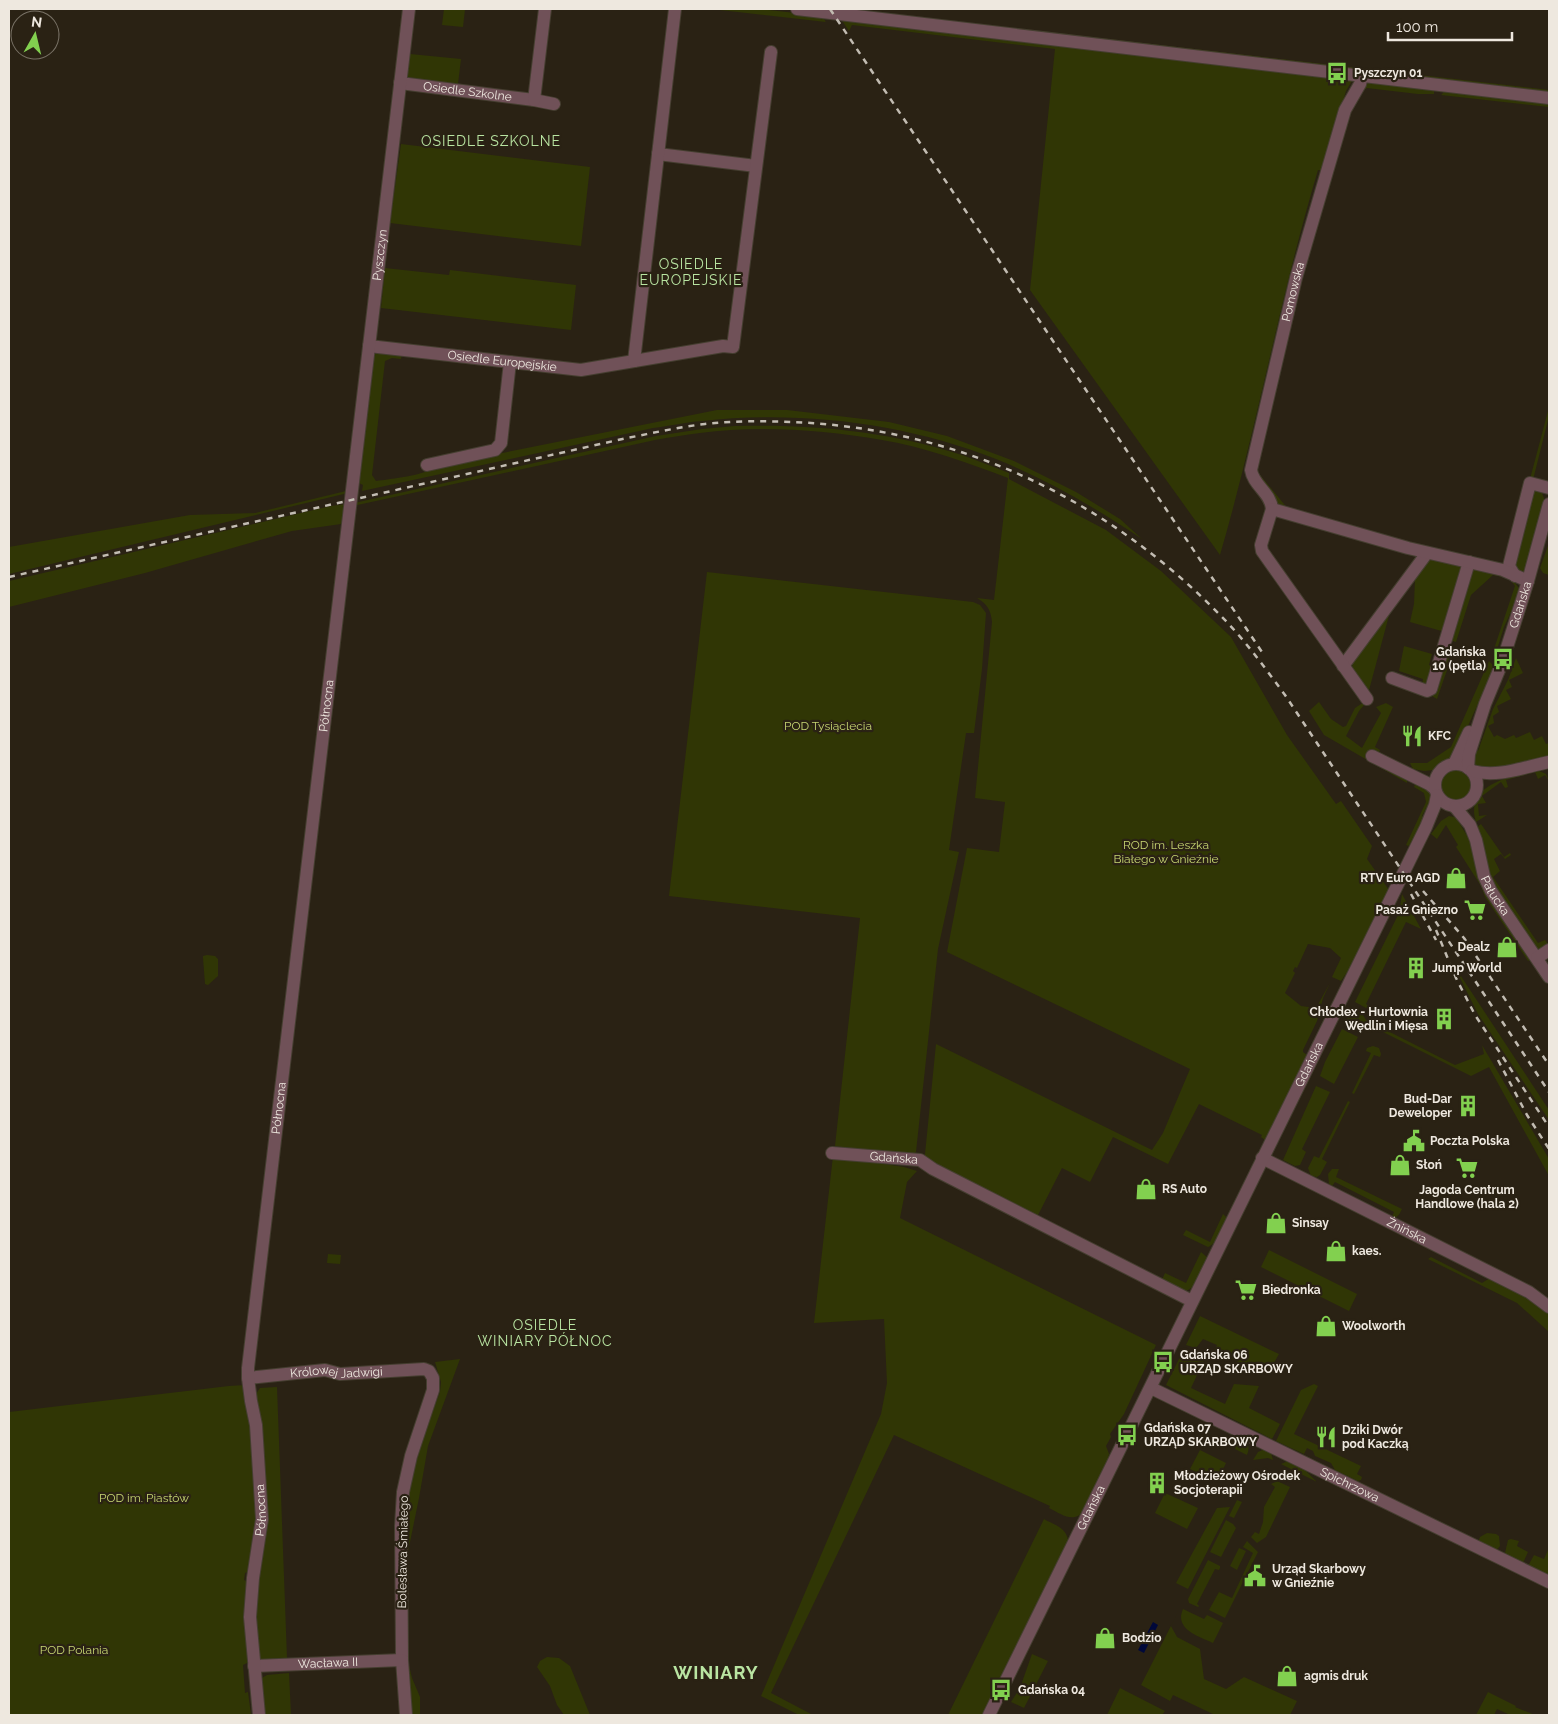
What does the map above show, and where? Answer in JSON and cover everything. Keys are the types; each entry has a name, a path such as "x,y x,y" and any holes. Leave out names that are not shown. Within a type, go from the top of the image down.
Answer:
{"street":[{"name":"Pyszczyn","path":"351,500 409,9"},
{"path":"534,100 545,9"},
{"path":"634,361 675,9"},
{"path":"797,9 1549,98"},
{"name":"Osiedle Europejskie","path":"369,346 581,370 723,346 733,347 771,52"},
{"name":"Pomowska","path":"1272,509 1269,498 1252,476 1251,470 1296,278 1345,110 1360,84 1362,76"},
{"name":"Osiedle Szkolne","path":"400,83 554,104"},
{"path":"658,154 756,166"},
{"path":"426,465 495,450 501,443 510,362"},
{"path":"1515,576 1509,566 1530,483 1549,488"},
{"name":"Północna","path":"259,1715 250,1617 251,1593 262,1518 256,1425 248,1378 351,500"},
{"name":"Gdańska","path":"1470,770 1469,754 1485,704 1502,663 1528,581 1549,504"},
{"path":"1367,700 1261,548 1272,509 1427,553 1503,570 1528,581"},
{"path":"1344,666 1427,553"},
{"path":"1392,678 1427,691 1430,689 1446,643 1469,562"},
{"name":"Gdańska","path":"1454,764 1485,704"},
{"path":"1372,756 1429,784 1445,804 1453,806 1464,805 1472,800 1477,788 1476,779 1470,770"},
{"path":"1436,792 1435,781 1438,774 1445,767 1454,764 1486,774 1547,766"},
{"path":"1477,788 1510,771"},
{"path":"1408,773 1438,774"},
{"name":"Gdańska","path":"989,1715 1426,827 1435,805 1436,792"},
{"name":"Pałucka","path":"1470,824 1472,800"},
{"name":"Gdańska","path":"1426,827 1439,813 1453,806"},
{"name":"Pałucka","path":"1453,806 1470,824 1476,840 1484,876 1491,891 1549,977"},
{"path":"1537,958 1549,950"},
{"name":"Gdańska","path":"832,1153 920,1160 933,1169 1192,1301"},
{"name":"Żnińska","path":"1262,1158 1529,1292 1549,1307"},
{"name":"Królowej Jadwigi","path":"248,1378 325,1370 340,1374 424,1369"},
{"name":"Bolesława Śmiałego","path":"406,1715 402,1660 401,1526 403,1492 408,1465 416,1435 433,1390 433,1378 429,1371 424,1369"},
{"name":"Spichrzowa","path":"1150,1388 1549,1582"},
{"name":"Wacława II","path":"254,1666 402,1660"}],"green space":[{"path":"444,9 465,9 463,27 442,25"},
{"path":"711,9 760,9 822,16 826,22"},
{"path":"836,9 1549,90 1549,95"},
{"path":"841,19 1353,79 1346,91 1322,171 1318,170 1304,218 1246,459 1220,555 1030,290 1055,49 852,25 849,31"},
{"path":"410,54 461,59 458,84 407,77"},
{"path":"1372,81 1430,89 1434,91 1434,94 1367,88 1352,98 1303,274 1256,470 1288,509 1275,505 1253,469 1303,263 1342,125 1351,98 1354,93"},
{"path":"1444,92 1549,102 1549,107 1441,95"},
{"path":"401,144 590,167 581,246 390,223"},
{"path":"385,268 449,275 450,270 576,285 571,330 381,308"},
{"path":"378,352 402,354 401,359 392,358 385,361 372,475 376,481 426,472 437,466 717,410 787,410 889,422 947,436 1014,461 1076,492 1120,519 1142,539 1071,495 996,459 925,436 889,428 852,422 814,419 739,418 653,428 362,491 363,485 359,483 374,355"},
{"path":"1548,411 1549,416 1533,480 1530,479"},
{"name":"ROD im. Leszka Białego w Gnieźnie","path":"735,426 793,426 878,435 906,440 962,455 1009,473 1009,479 1106,530 1161,571 1231,637 1287,735 1336,804 1341,801 1372,846 1367,859 1389,890 1352,965 1341,981 1332,977 1341,958 1330,948 1308,944 1297,968 1295,967 1293,971 1295,973 1285,993 1301,1006 1316,1008 1330,983 1323,998 1317,1021 1303,1050 1307,1055 1265,1140 1261,1137 1262,1135 1199,1104 1168,1164 1113,1137 1090,1182 1062,1168 1036,1219 924,1164 936,1044 1152,1150 1163,1133 1190,1069 947,952 967,848 999,852 1005,802 975,798 992,622 988,608 977,598 994,600 1008,478 930,451 882,440 814,431 745,429 655,440 353,506 354,503 656,436"},
{"path":"1532,490 1542,493 1545,501 1524,572 1522,572 1518,570 1514,563"},
{"path":"346,491 348,493 9,574 9,547 190,515 255,513"},
{"path":"347,504 343,523 341,524 292,531 145,573 9,607 9,581 331,506"},
{"path":"1549,543 1549,575 1543,573 1540,568"},
{"path":"1434,559 1464,567 1445,632 1410,622 1414,604 1415,579 1428,561"},
{"path":"1474,569 1511,577 1519,590 1495,656 1492,655 1515,586 1509,578 1493,575 1471,595 1456,642 1450,640 1471,571"},
{"name":"POD Tysiąclecia","path":"707,572 973,602 980,605 986,613 982,669 974,733 966,733 949,850 959,852 938,949 916,1152 911,1156 835,1146 860,918 669,896"},
{"path":"1391,608 1368,694 1352,669 1353,661"},
{"path":"1404,646 1432,654 1429,665 1434,667 1428,683 1422,685 1423,679 1399,671"},
{"path":"1450,649 1454,650 1437,699 1432,696 1447,651"},
{"path":"1516,658 1523,673 1509,680 1512,687 1506,690 1511,699 1497,706 1499,712 1493,716 1494,723 1488,726 1494,737 1497,735 1505,739 1514,735 1516,738 1530,732 1534,740 1542,736 1546,744 1549,743 1549,757 1500,768 1482,768 1474,762 1474,749 1478,751 1493,709 1508,680"},
{"path":"1489,661 1494,666 1493,670 1455,755 1434,770 1413,769 1410,763 1427,763 1451,747"},
{"path":"1319,702 1331,719 1343,727 1346,726 1355,708 1364,702 1365,704 1359,711 1346,736 1362,748 1381,713 1376,707 1386,703 1393,707 1375,747 1380,750 1376,759 1407,777 1407,783 1324,735 1309,711"},
{"path":"1456,768 1468,773 1473,785 1468,797 1456,802 1444,797 1439,785 1444,773"},
{"path":"1537,770 1546,774 1549,781 1545,775 1538,779 1535,772 1506,780 1508,787 1505,788 1501,782 1482,796 1486,803 1478,804 1479,816 1487,815 1476,822 1474,809 1477,799 1483,791 1492,784"},
{"path":"1416,782 1433,795 1422,816 1425,819 1409,846 1406,845 1426,802 1424,793 1414,787"},
{"path":"1449,816 1457,819 1472,844 1531,959 1528,961 1485,897 1481,886 1456,847 1458,845 1446,825 1437,839 1431,834 1441,821"},
{"path":"1481,824 1504,857 1510,853 1511,855 1505,859 1501,854 1494,859 1500,871 1493,877 1538,943 1545,940 1548,944 1539,950 1493,883 1477,827"},
{"path":"1402,894 1421,929 1406,922 1366,1004 1370,1007 1366,1008 1355,1002 1399,913"},
{"path":"203,956 215,956 218,959 218,976 208,985 205,984 203,958"},
{"path":"1453,964 1549,1110 1549,1120 1478,1014"},
{"path":"1352,1009 1363,1015 1366,1020 1455,1065 1484,1054 1482,1045 1549,1159 1549,1176 1489,1067 1471,1076 1371,1026 1368,1031 1365,1031 1346,1021"},
{"path":"1342,1029 1358,1037 1334,1084 1320,1076"},
{"path":"1373,1046 1379,1048 1380,1057 1374,1055 1354,1094 1352,1093 1371,1053 1366,1051 1367,1048"},
{"path":"1316,1086 1330,1092 1302,1149 1306,1152 1300,1165 1295,1166 1283,1160"},
{"path":"1348,1101 1350,1102 1322,1159 1327,1162 1320,1175 1317,1177 1311,1176 1308,1168 1314,1156 1319,1158"},
{"path":"833,1156 904,1167 917,1171 907,1182 900,1218 1156,1345 1124,1414 1110,1434 1111,1437 1106,1446 1109,1454 1108,1459 1083,1511 1076,1517 1067,1517 1049,1508 1050,1506 894,1435 771,1693 813,1715 799,1715 761,1696 881,1414 887,1383 884,1319 814,1323"},
{"path":"1332,1169 1339,1169 1336,1177 1402,1209 1399,1214 1396,1217 1392,1217 1394,1212 1335,1182 1332,1186 1329,1184 1328,1174"},
{"path":"1223,1214 1227,1218 1217,1239 1208,1247 1183,1235 1186,1230 1210,1242"},
{"path":"1269,1250 1357,1294 1349,1311 1261,1267"},
{"path":"1201,1252 1208,1258 1192,1288 1180,1291 1161,1282 1165,1273 1186,1283"},
{"path":"328,1254 341,1255 340,1264 327,1263"},
{"path":"1431,1257 1482,1283 1490,1278 1549,1311 1549,1332 1517,1303 1428,1259"},
{"path":"1200,1316 1279,1354 1267,1375 1214,1351 1217,1345 1203,1339 1196,1348 1186,1345"},
{"path":"1184,1349 1205,1358 1191,1388 1225,1404 1234,1384 1259,1386 1249,1408 1280,1424 1272,1439 1166,1385"},
{"path":"460,1359 428,1446 408,1552 408,1492 416,1455 440,1392 441,1382 435,1362"},
{"path":"1314,1384 1318,1386 1294,1434 1361,1466 1357,1474 1362,1477 1361,1480 1358,1481 1335,1470 1331,1463 1315,1456 1313,1451 1307,1448 1304,1454 1276,1441 1301,1390"},
{"name":"POD im. Piastów","path":"246,1385 258,1501 250,1571 245,1573 244,1580 248,1582 249,1662 243,1665 245,1693 248,1692 251,1715 9,1715 9,1412"},
{"path":"277,1387 287,1658 261,1660 257,1658 254,1614 267,1517 263,1431 255,1401 256,1394 260,1388"},
{"path":"1240,1439 1248,1445 1247,1455 1235,1449"},
{"path":"1265,1449 1271,1453 1273,1460 1268,1458 1253,1460 1258,1452"},
{"path":"1200,1450 1226,1463 1217,1482 1190,1469"},
{"path":"1288,1461 1305,1470 1317,1482 1281,1464"},
{"path":"1277,1481 1290,1487 1266,1537 1257,1543 1251,1537 1255,1532 1259,1534 1263,1522 1264,1507 1275,1487 1271,1484"},
{"path":"1165,1493 1198,1508 1187,1529 1155,1513"},
{"path":"1237,1500 1242,1502 1234,1518 1229,1516"},
{"path":"1230,1507 1188,1589 1176,1583 1217,1508"},
{"path":"1044,1519 1062,1529 1068,1540 983,1715 948,1715"},
{"path":"1226,1520 1236,1528 1221,1557 1210,1552"},
{"path":"1487,1533 1499,1536 1500,1546 1496,1551 1478,1542 1480,1537"},
{"path":"1508,1540 1519,1541 1517,1546 1528,1552 1523,1563 1506,1556"},
{"path":"1247,1541 1258,1552 1225,1618 1209,1610 1219,1592 1232,1598 1253,1553 1243,1547"},
{"path":"1239,1548 1246,1551 1237,1570 1230,1566"},
{"path":"1549,1548 1549,1576 1528,1566 1534,1555 1544,1559"},
{"path":"1208,1560 1220,1566 1220,1568 1219,1570 1215,1569 1197,1604 1198,1607 1189,1603 1188,1599"},
{"path":"1183,1609 1204,1619 1207,1615 1223,1623 1213,1643 1193,1634 1185,1627 1181,1617"},
{"path":"1178,1612 1171,1626 1177,1637 1200,1649 1204,1679 1226,1689 1244,1677 1297,1701 1290,1715 1215,1715 1173,1695 1170,1701 1141,1685"},
{"path":"1032,1654 1048,1661 1024,1708 1011,1702 1020,1688"},
{"path":"547,1657 559,1658 570,1666 590,1715 564,1715 557,1705 550,1686 537,1667 540,1661"},
{"path":"408,1661 412,1678 420,1697 420,1715 410,1715"},
{"path":"289,1673 291,1715 263,1715 262,1678 267,1675"},
{"path":"1120,1688 1165,1711 1162,1715 1107,1715"},
{"path":"1488,1692 1515,1707 1535,1715 1510,1715 1497,1709 1494,1715 1476,1715"}],"shaded area":[{"path":"1153,1622 1158,1625 1144,1653 1138,1650"}],"railway":[{"path":"830,9 1264,655"},
{"path":"9,577 627,438 705,424 745,421 785,422 869,430 926,442 981,459 1034,481 1084,508 1132,539 1178,575 1230,625 1285,695 1549,1092"},
{"path":"1423,891 1464,938 1549,1065"},
{"path":"1411,894 1436,940"},
{"path":"1436,930 1456,978 1475,1015 1549,1127"},
{"path":"1498,1060 1527,1115 1549,1149"}],"place":[{"name":"Pyszczyn 01","path":"1337,73"},
{"name":"Gdańska 10 (pętla)","path":"1503,659"},
{"name":"KFC","path":"1412,736"},
{"name":"RTV Euro AGD","path":"1456,878"},
{"name":"Pasaż Gniezno","path":"1475,910"},
{"name":"Dealz","path":"1507,947"},
{"name":"Jump World","path":"1416,968"},
{"name":"Chłodex - Hurtownia Wędlin i Mięsa","path":"1444,1019"},
{"name":"Bud-Dar Deweloper","path":"1468,1106"},
{"name":"Poczta Polska","path":"1414,1141"},
{"name":"Słoń","path":"1400,1165"},
{"name":"Jagoda Centrum Handlowe (hala 2)","path":"1467,1168"},
{"name":"RS Auto","path":"1146,1189"},
{"name":"Sinsay","path":"1276,1223"},
{"name":"kaes.","path":"1336,1251"},
{"name":"Biedronka","path":"1246,1290"},
{"name":"Woolworth","path":"1326,1326"},
{"name":"Gdańska 06 URZĄD SKARBOWY","path":"1163,1362"},
{"name":"Gdańska 07 URZĄD SKARBOWY","path":"1127,1435"},
{"name":"Dziki Dwór pod Kaczką","path":"1326,1437"},
{"name":"Młodzieżowy Ośrodek Socjoterapii","path":"1157,1483"},
{"name":"Urząd Skarbowy w Gnieźnie","path":"1255,1576"},
{"name":"Bodzio","path":"1105,1638"},
{"name":"agmis druk","path":"1287,1676"},
{"name":"Gdańska 04","path":"1001,1690"}],"district":[{"name":"OSIEDLE SZKOLNE","path":"491,141"},
{"name":"OSIEDLE EUROPEJSKIE","path":"691,272"},
{"name":"OSIEDLE WINIARY PÓŁNOC","path":"545,1334"},
{"name":"WINIARY","path":"716,1673"}],"park label":[{"name":"POD Polania","path":"74,1650"}]}
